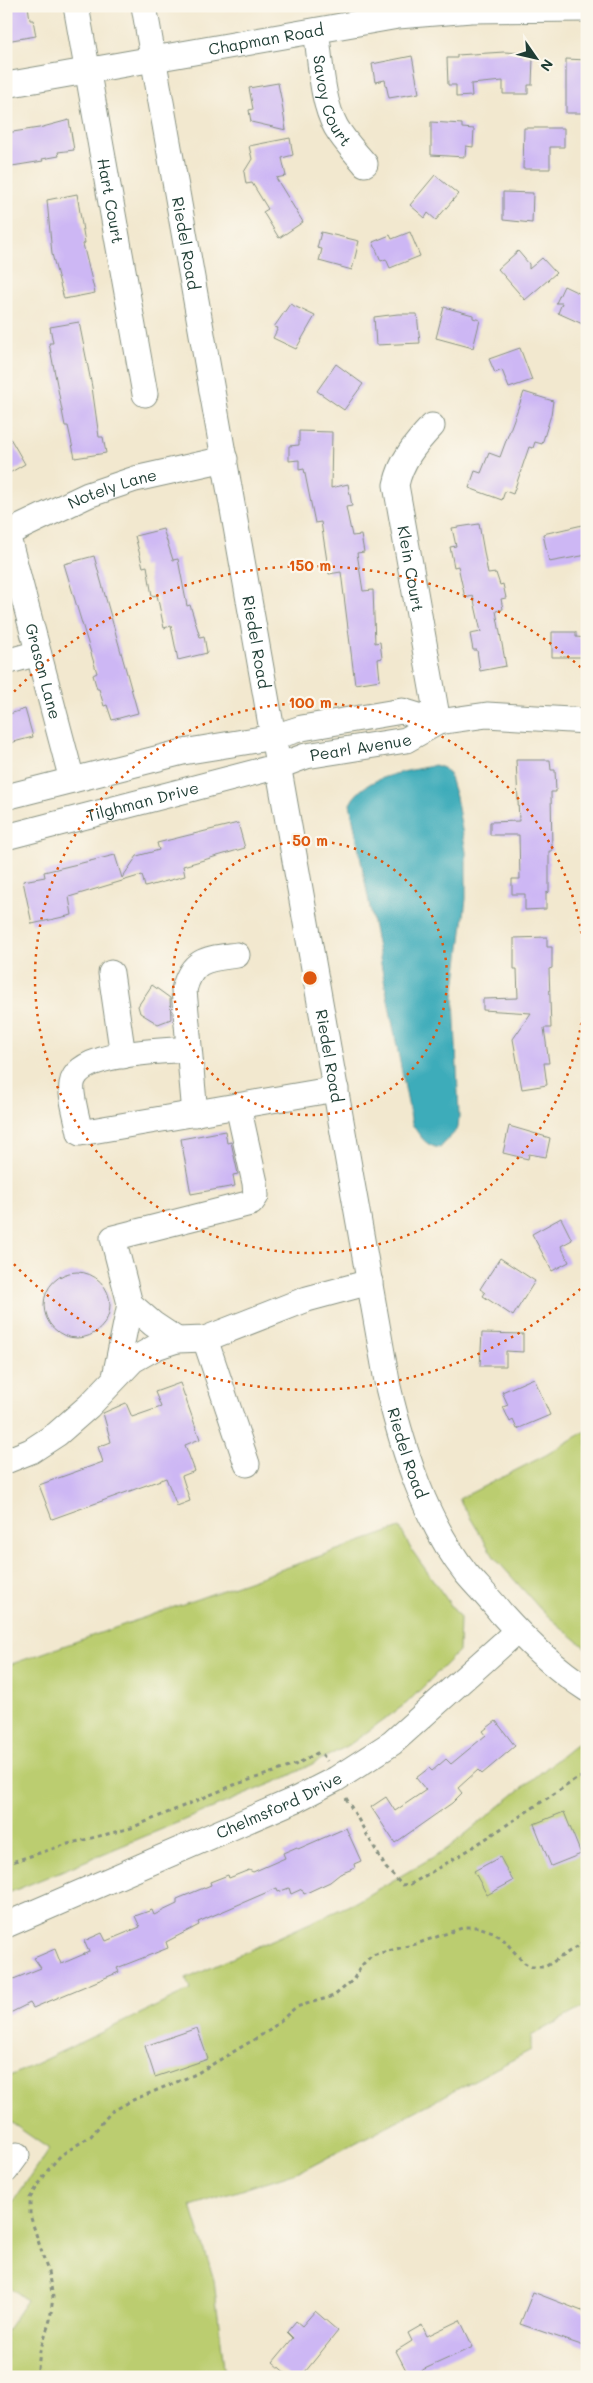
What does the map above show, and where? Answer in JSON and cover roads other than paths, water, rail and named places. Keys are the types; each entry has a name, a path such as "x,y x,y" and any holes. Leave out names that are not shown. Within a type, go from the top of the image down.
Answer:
{"street":[{"name":"Hart Court","path":"76,6 145,394"},
{"name":"Riedel Road","path":"144,6 388,1387 400,1439 416,1481 436,1524 465,1571 518,1631 561,1672 587,1689"},
{"name":"Chapman Road","path":"6,85 398,16 471,8 587,9"},
{"name":"Savoy Court","path":"316,31 328,104 336,126 348,145 365,164"},
{"name":"Klein Court","path":"432,426 407,457 399,471 396,485 438,722"},
{"name":"Notely Lane","path":"6,534 88,495 126,482 225,460"},
{"name":"Grason Lane","path":"6,534 72,780"},
{"path":"6,662 38,653"},
{"name":"Pearl Avenue","path":"274,737 302,728 402,711 438,722"},
{"name":"Pearl Avenue","path":"279,766 306,756 406,740 438,722 487,716 587,721"},
{"path":"6,797 183,752 274,737"},
{"name":"Tilghman Drive","path":"6,837 279,766"},
{"path":"195,1114 184,990 187,976 195,966 206,959 237,954"},
{"path":"111,974 123,1056"},
{"path":"188,1049 123,1056 94,1062 82,1068 75,1075 71,1085 80,1133 336,1089"},
{"path":"115,1377 130,1304 113,1238 251,1203 256,1196 255,1183 238,1106"},
{"path":"6,1461 31,1451 57,1434 89,1406 115,1377 134,1360 156,1347 177,1340 205,1339 307,1298 370,1282"},
{"path":"130,1304 153,1324 177,1340"},
{"path":"205,1339 247,1464"},
{"name":"Chelmsford Drive","path":"6,1925 297,1799 336,1779 392,1743 518,1631"}],"water":[{"path":"435,765 444,768 449,774 456,797 466,852 466,899 454,997 458,1128 440,1148 427,1143 412,1124 350,804 357,794 376,781 387,776"}]}
